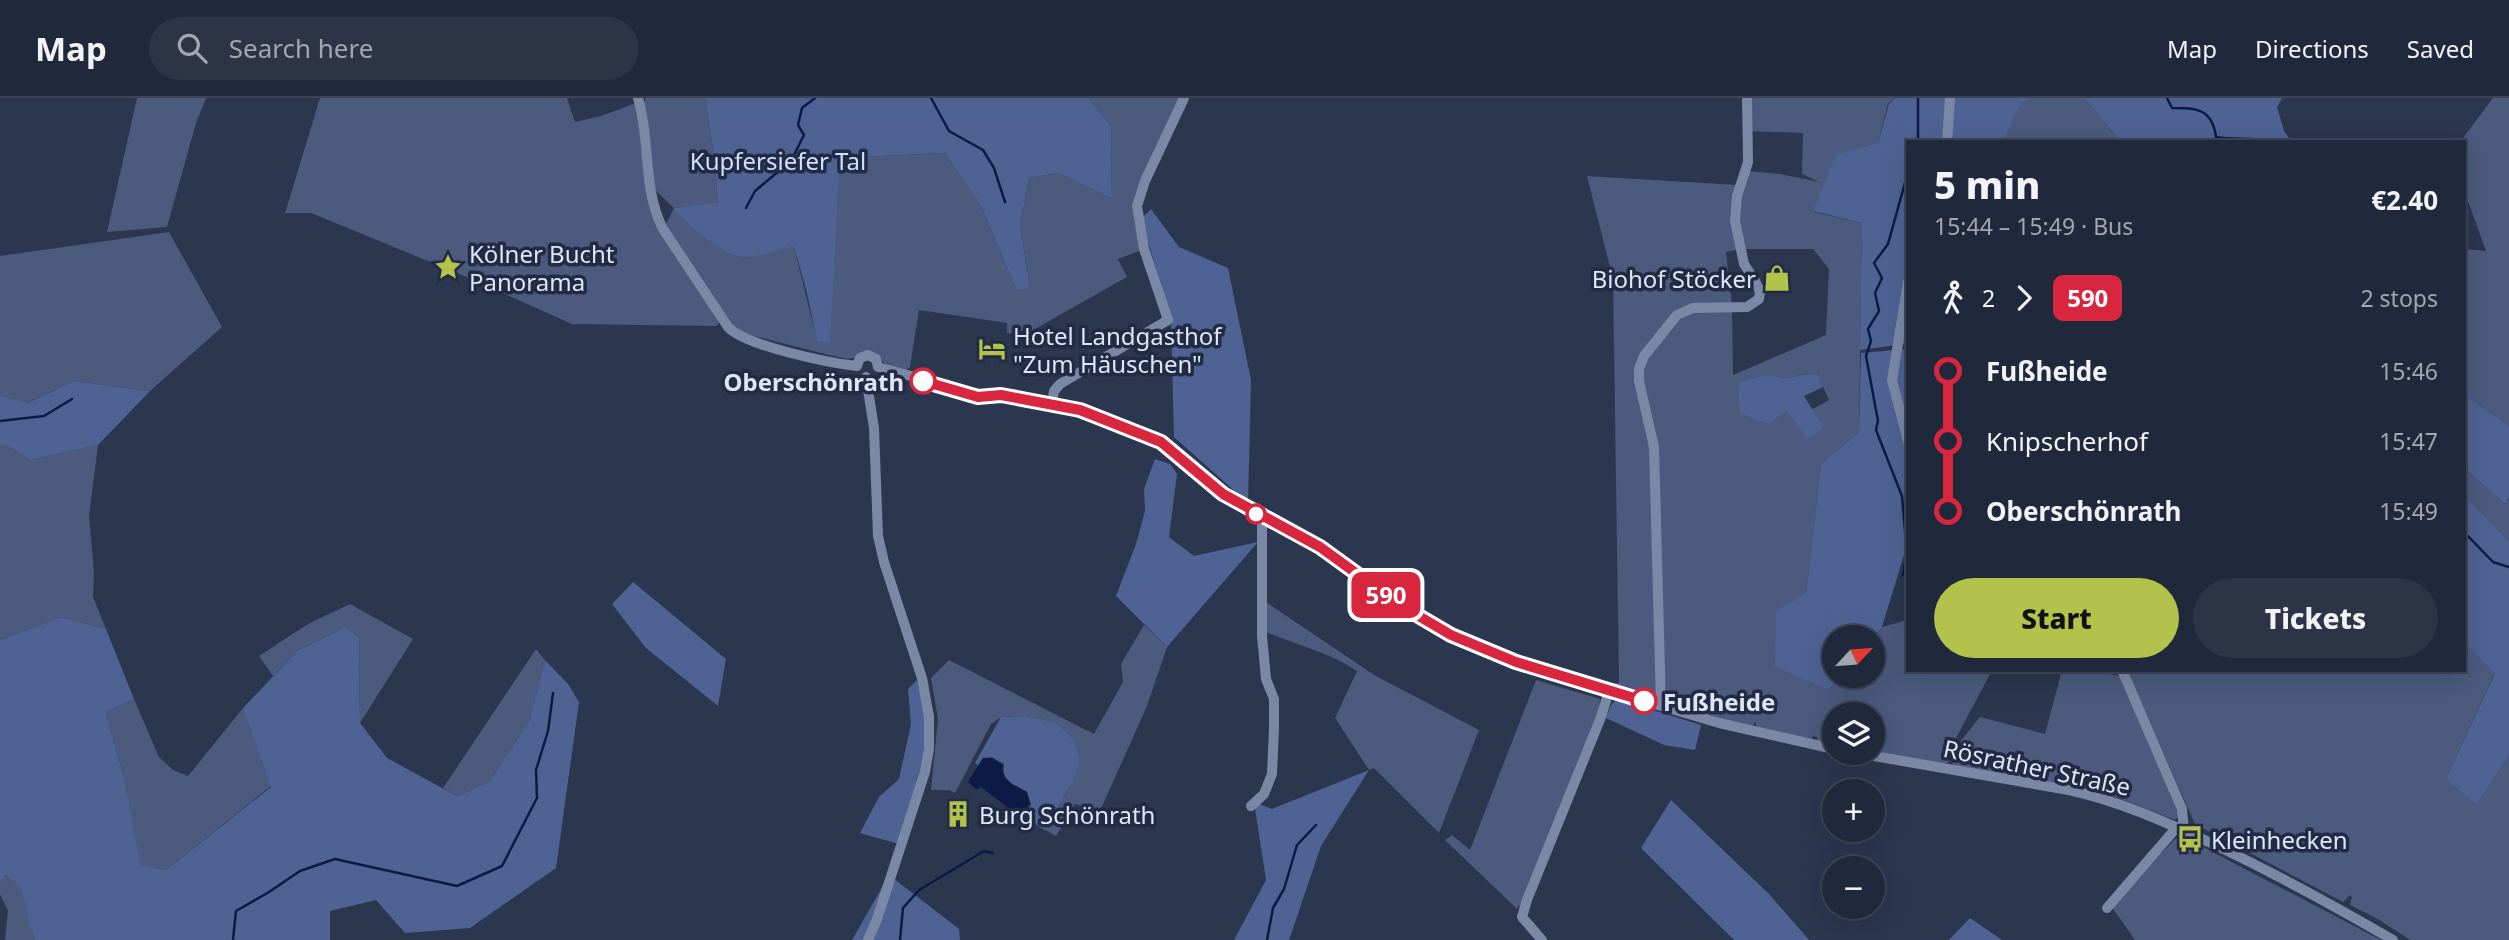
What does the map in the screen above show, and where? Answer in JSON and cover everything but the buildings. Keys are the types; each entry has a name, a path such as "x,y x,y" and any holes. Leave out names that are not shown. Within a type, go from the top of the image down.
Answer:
{"street":[{"path":"638,98 656,214 727,327 738,335 782,350 857,366"},
{"path":"1052,404 1054,391 1060,384 1166,322 1168,316 1140,230 1137,206 1145,181 1184,98"},
{"path":"1661,706 1654,447 1639,381 1639,369 1644,356 1677,314 1693,308 1747,307 1759,299 1760,292 1744,264 1735,221 1735,206 1748,162 1747,98"},
{"path":"1947,140 1950,98"},
{"path":"1906,294 1892,380 1906,433"},
{"path":"868,355 876,359 878,367 874,375 866,377 859,373 857,366 860,358 868,355"},
{"path":"878,367 944,386 960,394 978,397 1001,395 1080,410 1153,438 1172,449 1223,494 1320,547 1400,605 1451,635 1516,662 1609,691 1754,732 1822,746"},
{"path":"866,377 874,428 878,536 922,678 929,717 929,749 925,772 877,919 867,940"},
{"path":"1251,806 1264,794 1272,774 1274,728 1274,699 1266,679 1262,636 1262,517"},
{"path":"2107,908 2178,830 2182,809 2123,672"},
{"path":"1542,940 1522,917 1609,691"},
{"name":"Rösrather Straße","path":"1885,758 2099,797 2150,814 2178,830 2280,877 2393,940"}],"shaded area":[{"path":"137,98 206,98 196,123 167,227 107,232"},
{"path":"320,98 567,98 575,122 636,103 649,201 719,323 716,326 572,324 311,213 285,213"},
{"path":"646,98 705,98 718,204 675,208 745,257 794,247 817,340 829,343 840,158 945,153 981,206 1017,291 1030,286 1020,226 1029,178 1058,173 1112,199 1111,126 1089,98 1180,98 1134,206 1134,220 1142,250 1118,259 1127,277 1026,334 1007,333 1007,323 919,310 910,367 905,371 884,363 876,354 848,359 829,355 742,333 730,323 665,226 674,208 653,188 644,103"},
{"path":"1748,98 1894,98 1888,104 1878,143 1814,212 1862,223 1859,432 1821,464 1806,594 1822,661 1822,688 1885,688 1885,626 1906,620 1906,672 1990,674 1955,740 1948,763 1944,764 1885,753 1885,702 1822,702 1822,742 1813,736 1811,741 1758,729 1755,722 1752,728 1666,702 1656,447 1642,386 1642,365 1647,355 1687,312 1732,310 1733,375 1826,335 1829,269 1813,249 1742,249 1736,211 1749,171 1819,182 1802,174 1803,133 1749,131","holes":["1817,373 1829,400 1811,410 1824,428 1808,438 1786,411 1767,375 1784,378"]},
{"path":"2032,98 2084,98 2119,140 2004,140 2022,103"},
{"path":"2493,98 2509,98 2509,426 2466,395 2466,249 2486,251 2466,196 2466,140 2462,140"},
{"path":"1587,176 1737,185 1731,210 1737,250 1726,252 1732,306 1694,306 1637,363 1649,434 1659,701 1615,690 1615,683 1619,683 1613,279"},
{"path":"169,232 222,327 150,391 74,381 26,403 0,395 0,256"},
{"path":"0,445 6,445 30,460 98,445 89,516 94,572 93,597 106,629 61,617 0,640"},
{"path":"2466,470 2505,504 2509,498 2509,541 2466,497"},
{"path":"1263,600 1374,675 1479,730 1439,833 1374,768 1369,770 1335,718 1357,671 1323,654 1264,631"},
{"path":"350,604 413,639 360,723 359,637 346,627 297,651 273,676 259,656 308,624"},
{"path":"1144,625 1167,647 1147,706 1100,811 1075,804 1056,836 1045,830 1072,783 1072,737 1055,722 1026,716 1001,717 991,724 955,793 949,790 931,790 938,719 931,678 949,660 1094,734 1123,682 1121,664"},
{"path":"2466,644 2495,672 2446,779 2476,805 2509,756 2509,940 2410,940 2350,905 2350,895 2343,902 2195,824 2128,673 2466,672"},
{"path":"536,649 545,660 529,721 489,782 457,796 443,788"},
{"path":"2061,672 2095,672 2122,676 2180,815 2175,820 2101,791 1952,766 1958,744 1980,717 2045,734"},
{"path":"1536,680 1600,699 1599,709 1525,898 1517,909 1445,840 1452,835 1470,850"},
{"path":"134,699 159,757 173,770 188,776 243,708 271,786 166,870 139,865 126,785 106,712"},
{"path":"983,758 992,758 1003,765 1006,779 1027,792 1030,804 1022,813 1011,810 981,787 977,790 968,782"},
{"path":"2184,837 2381,940 2135,940 2111,906 2175,839"},
{"path":"6,875 20,885 36,940 5,940 8,911 0,894 0,882"}],"green space":[{"name":"Kupfersiefer Tal","path":"705,98 1089,98 1111,126 1112,199 1058,173 1029,178 1020,226 1030,287 1017,291 981,206 945,153 840,158 830,343 817,341 794,247 751,257 737,256 706,238 674,208 718,203"},
{"path":"1895,98 2032,98 2022,103 2004,140 1906,140 1906,338 1904,344 1860,350 1862,223 1813,211 1836,155 1878,143 1889,104"},
{"path":"2084,98 2282,98 2277,107 2284,131 2291,140 2119,140"},
{"path":"1151,209 1179,247 1228,268 1251,380 1248,503 1174,437 1171,318 1141,219"},
{"path":"1905,349 1906,548 1883,625 1822,625 1822,687 1775,666 1776,611 1806,593 1821,464 1859,432 1861,353"},
{"path":"1817,373 1823,387 1804,396 1824,428 1808,439 1786,411 1769,424 1740,413 1738,383 1767,375 1784,378"},
{"path":"74,381 150,391 98,445 30,460 6,445 0,445 0,395 27,403"},
{"path":"2466,395 2509,426 2509,497 2505,504 2466,470"},
{"path":"1155,459 1170,464 1177,474 1169,537 1194,556 1258,542 1167,647 1116,596 1136,544 1145,511 1144,489"},
{"path":"2466,497 2509,541 2509,756 2476,805 2446,779 2495,673 2466,644"},
{"path":"633,582 726,659 718,706 646,648 612,604"},
{"path":"61,617 106,629 134,699 106,712 126,785 140,865 166,870 271,787 243,708 297,651 346,627 359,637 360,723 387,758 457,796 489,782 529,721 545,660 568,684 579,702 556,868 470,928 405,933 376,900 330,911 330,940 35,940 20,886 6,875 0,882 0,640"},
{"path":"917,680 927,725 923,767 899,844 860,833 879,797 899,779 911,724 908,689"},
{"path":"1617,699 1701,725 1695,750 1664,745 1606,718 1611,705"},
{"path":"1026,716 1055,722 1072,737 1080,759 1072,783 1045,830 1026,819 1031,804 1027,792 1007,778 1004,764 992,757 983,758 978,765 975,763 1001,717"},
{"path":"1369,770 1321,846 1289,940 1234,940 1266,880 1254,802 1272,809"},
{"path":"1671,800 1769,894 1809,940 1734,940 1641,848"},
{"path":"889,875 959,929 960,940 852,940"},
{"path":"1970,918 2002,940 1949,940"}],"waterway":[{"path":"746,208 755,191 791,161 804,135 798,125 802,108 815,98"},
{"path":"931,98 949,131 983,150 994,168 1005,202"},
{"path":"1918,98 1918,140"},
{"path":"2167,98 2172,108 2188,108 2207,115 2216,137 2262,140"},
{"path":"1906,179 1888,244 1874,263 1882,278 1875,293 1879,311 1868,329 1871,341 1866,356 1878,421 1876,430 1902,496 1906,542"},
{"path":"0,421 44,416 72,399"},
{"path":"2466,534 2493,562 2509,567"},
{"path":"1903,575 1906,559"},
{"path":"233,940 236,911 300,871 335,859 457,886 502,866 537,798 536,770 548,731 553,693"},
{"path":"1267,940 1273,908 1284,889 1297,845 1316,825"},
{"path":"900,940 903,908 919,890 984,851 993,853"}],"bus line":[{"name":"590","path":"923,381 944,386 960,394 978,397 1001,395 1080,410 1161,442 1223,494 1320,547 1400,605 1451,635 1516,662 1644,701"}],"place":[{"name":"Kölner Bucht Panorama","path":"448,267"},
{"name":"Biohof Stöcker","path":"1777,278"},
{"name":"Hotel Landgasthof \"Zum Häuschen\"","path":"992,349"},
{"name":"Oberschönrath","path":"923,381"},
{"name":"Fußheide","path":"1644,701"},
{"name":"Burg Schönrath","path":"958,814"},
{"name":"Kleinhecken","path":"2190,839"}]}
